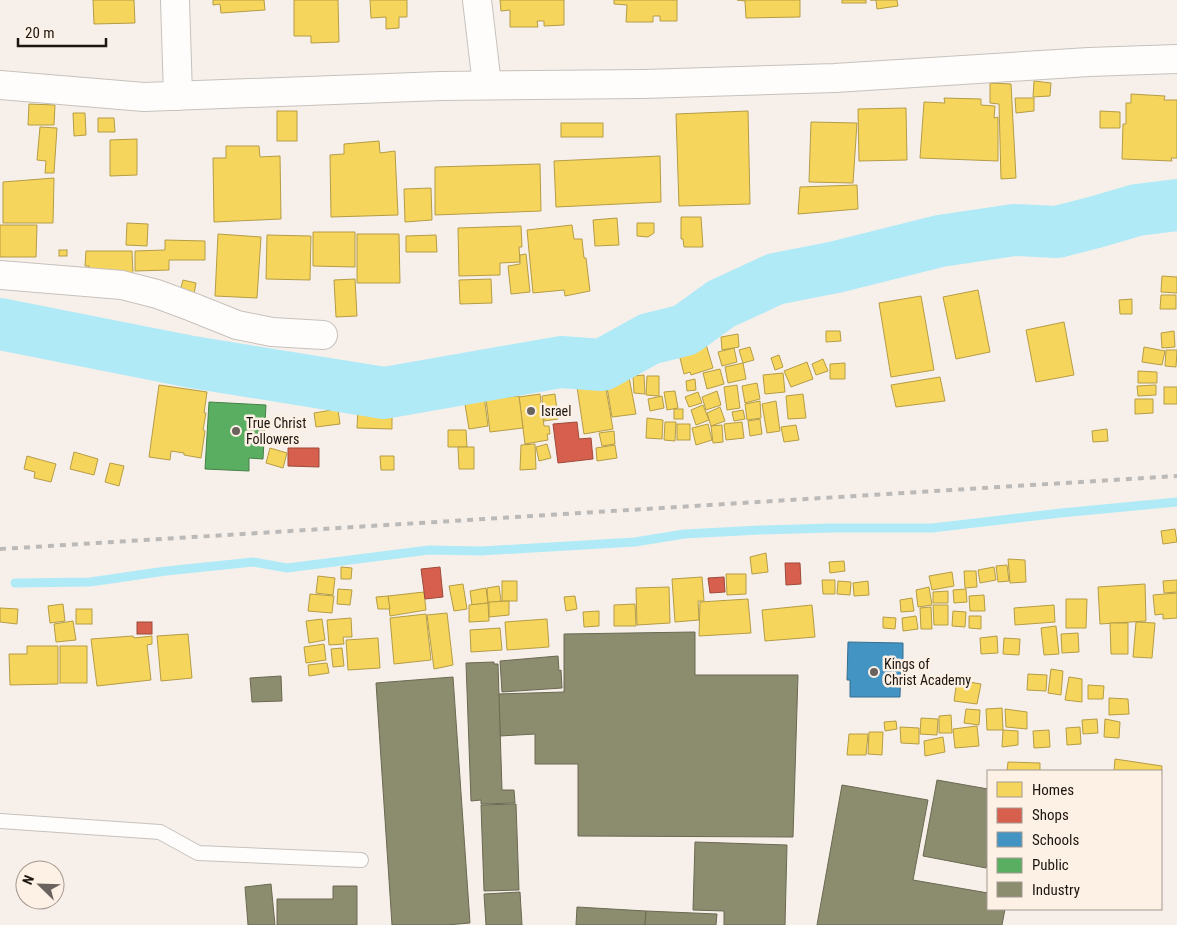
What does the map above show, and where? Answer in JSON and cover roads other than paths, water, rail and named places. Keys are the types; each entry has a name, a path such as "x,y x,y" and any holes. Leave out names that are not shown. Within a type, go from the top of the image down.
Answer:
{"street":[{"path":"175,0 178,96"},
{"path":"478,0 487,85"},
{"path":"0,85 144,97 441,86 643,84 835,78 1089,62 1177,59"},
{"path":"0,275 122,285 192,306 237,325 272,332 323,335"}],"lane":[{"path":"0,821 160,832 198,853 361,860"}],"waterway":[{"path":"0,324 192,362 384,393 561,362 602,365 649,339 685,330 721,304 775,279 836,267 940,241 1014,230 1057,232 1137,210 1177,205"},
{"path":"15,583 90,582 166,571 253,562 287,568 429,550 481,551 635,542 684,534 831,528 932,528 1177,502"}],"railway":[{"path":"0,549 1177,476"}],"place":[{"name":"Israel","path":"531,411"},
{"name":"True Christ Followers","path":"236,431"},
{"name":"Kings of Christ Academy","path":"874,672"}]}
